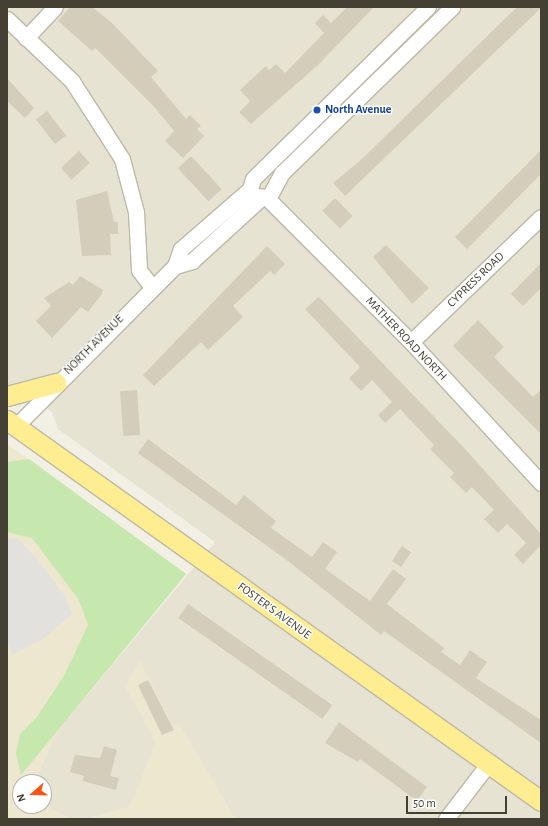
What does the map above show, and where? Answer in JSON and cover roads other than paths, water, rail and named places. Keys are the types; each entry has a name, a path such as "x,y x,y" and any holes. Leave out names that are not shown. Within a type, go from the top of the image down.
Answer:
{"main road":[{"path":"7,396 56,383"},
{"name":"FOSTER'S AVENUE","path":"12,423 541,802"}],"street":[{"path":"26,38 55,7"},
{"name":"NORTH AVENUE","path":"263,193 253,180 428,7"},
{"name":"NORTH AVENUE","path":"12,423 56,383 175,266 181,249 263,193 452,7"},
{"path":"7,19 72,81 122,159 136,212 139,270 152,287"},
{"name":"MATHER ROAD NORTH","path":"263,193 411,342 541,483"},
{"name":"CYPRESS ROAD","path":"411,342 541,217"},
{"path":"446,819 488,764"}],"place":[{"name":"North Avenue","path":"317,110"}]}
